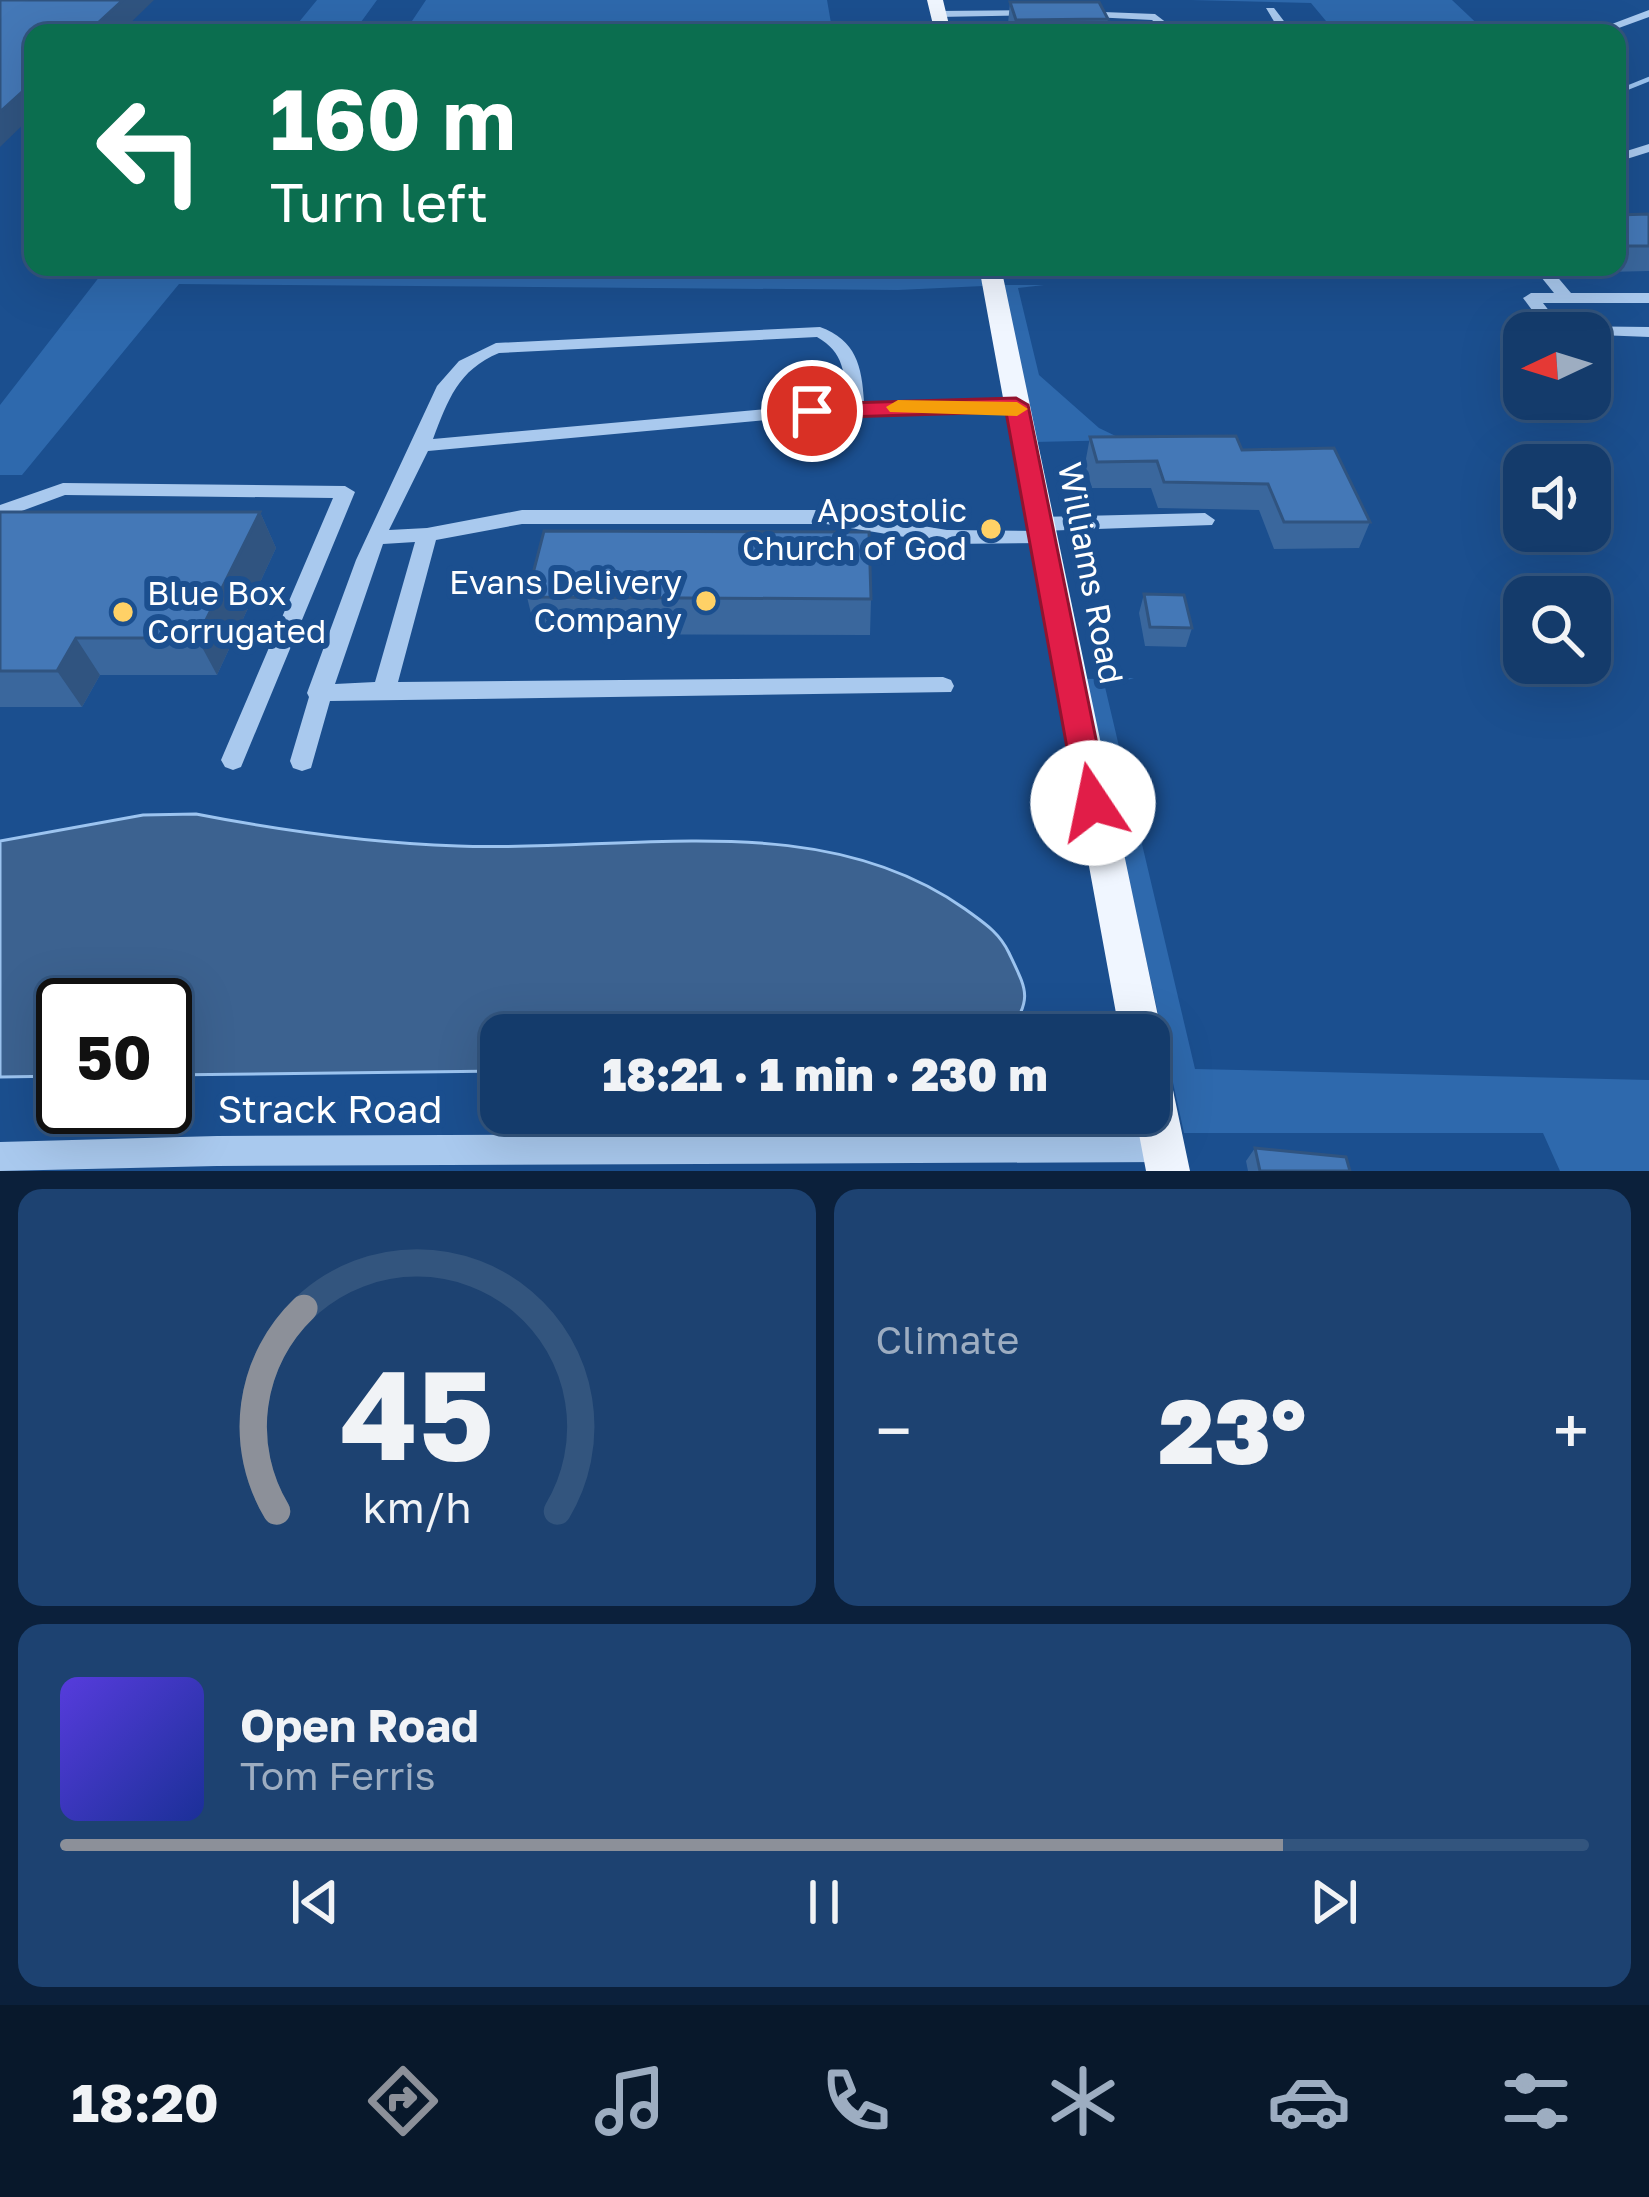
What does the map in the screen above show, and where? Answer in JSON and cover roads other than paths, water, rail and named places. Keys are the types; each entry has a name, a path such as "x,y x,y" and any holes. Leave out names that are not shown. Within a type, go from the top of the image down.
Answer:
{"main road":[{"name":"Williams Road","path":"991,276 1137,1014"}],"street":[{"path":"1630,1 1649,13"},
{"path":"937,7 1138,14 1169,24"},
{"path":"1270,10 1280,24"},
{"path":"1619,24 1649,13"},
{"path":"1548,276 1566,297"},
{"path":"1649,298 1531,298 1556,332 1649,332"},
{"path":"302,761 318,693 391,499 421,446 452,372 468,357 496,348 820,332 842,341 853,360 855,407"},
{"path":"421,446 855,407 1016,405"},
{"path":"0,512 63,489 345,492 233,760"},
{"path":"376,537 427,535 522,518 826,517 946,537 1204,520"},
{"path":"384,691 427,535"},
{"path":"318,693 943,686"},
{"name":"Strack Road","path":"0,1157 217,1151 1166,1159"}],"waterway":[{"path":"1626,88 1649,79"}],"place":[{"name":"Apostolic Church of God","path":"991,529"},
{"name":"Evans Delivery Company","path":"706,601"},
{"name":"Blue Box Corrugated","path":"123,612"}]}
